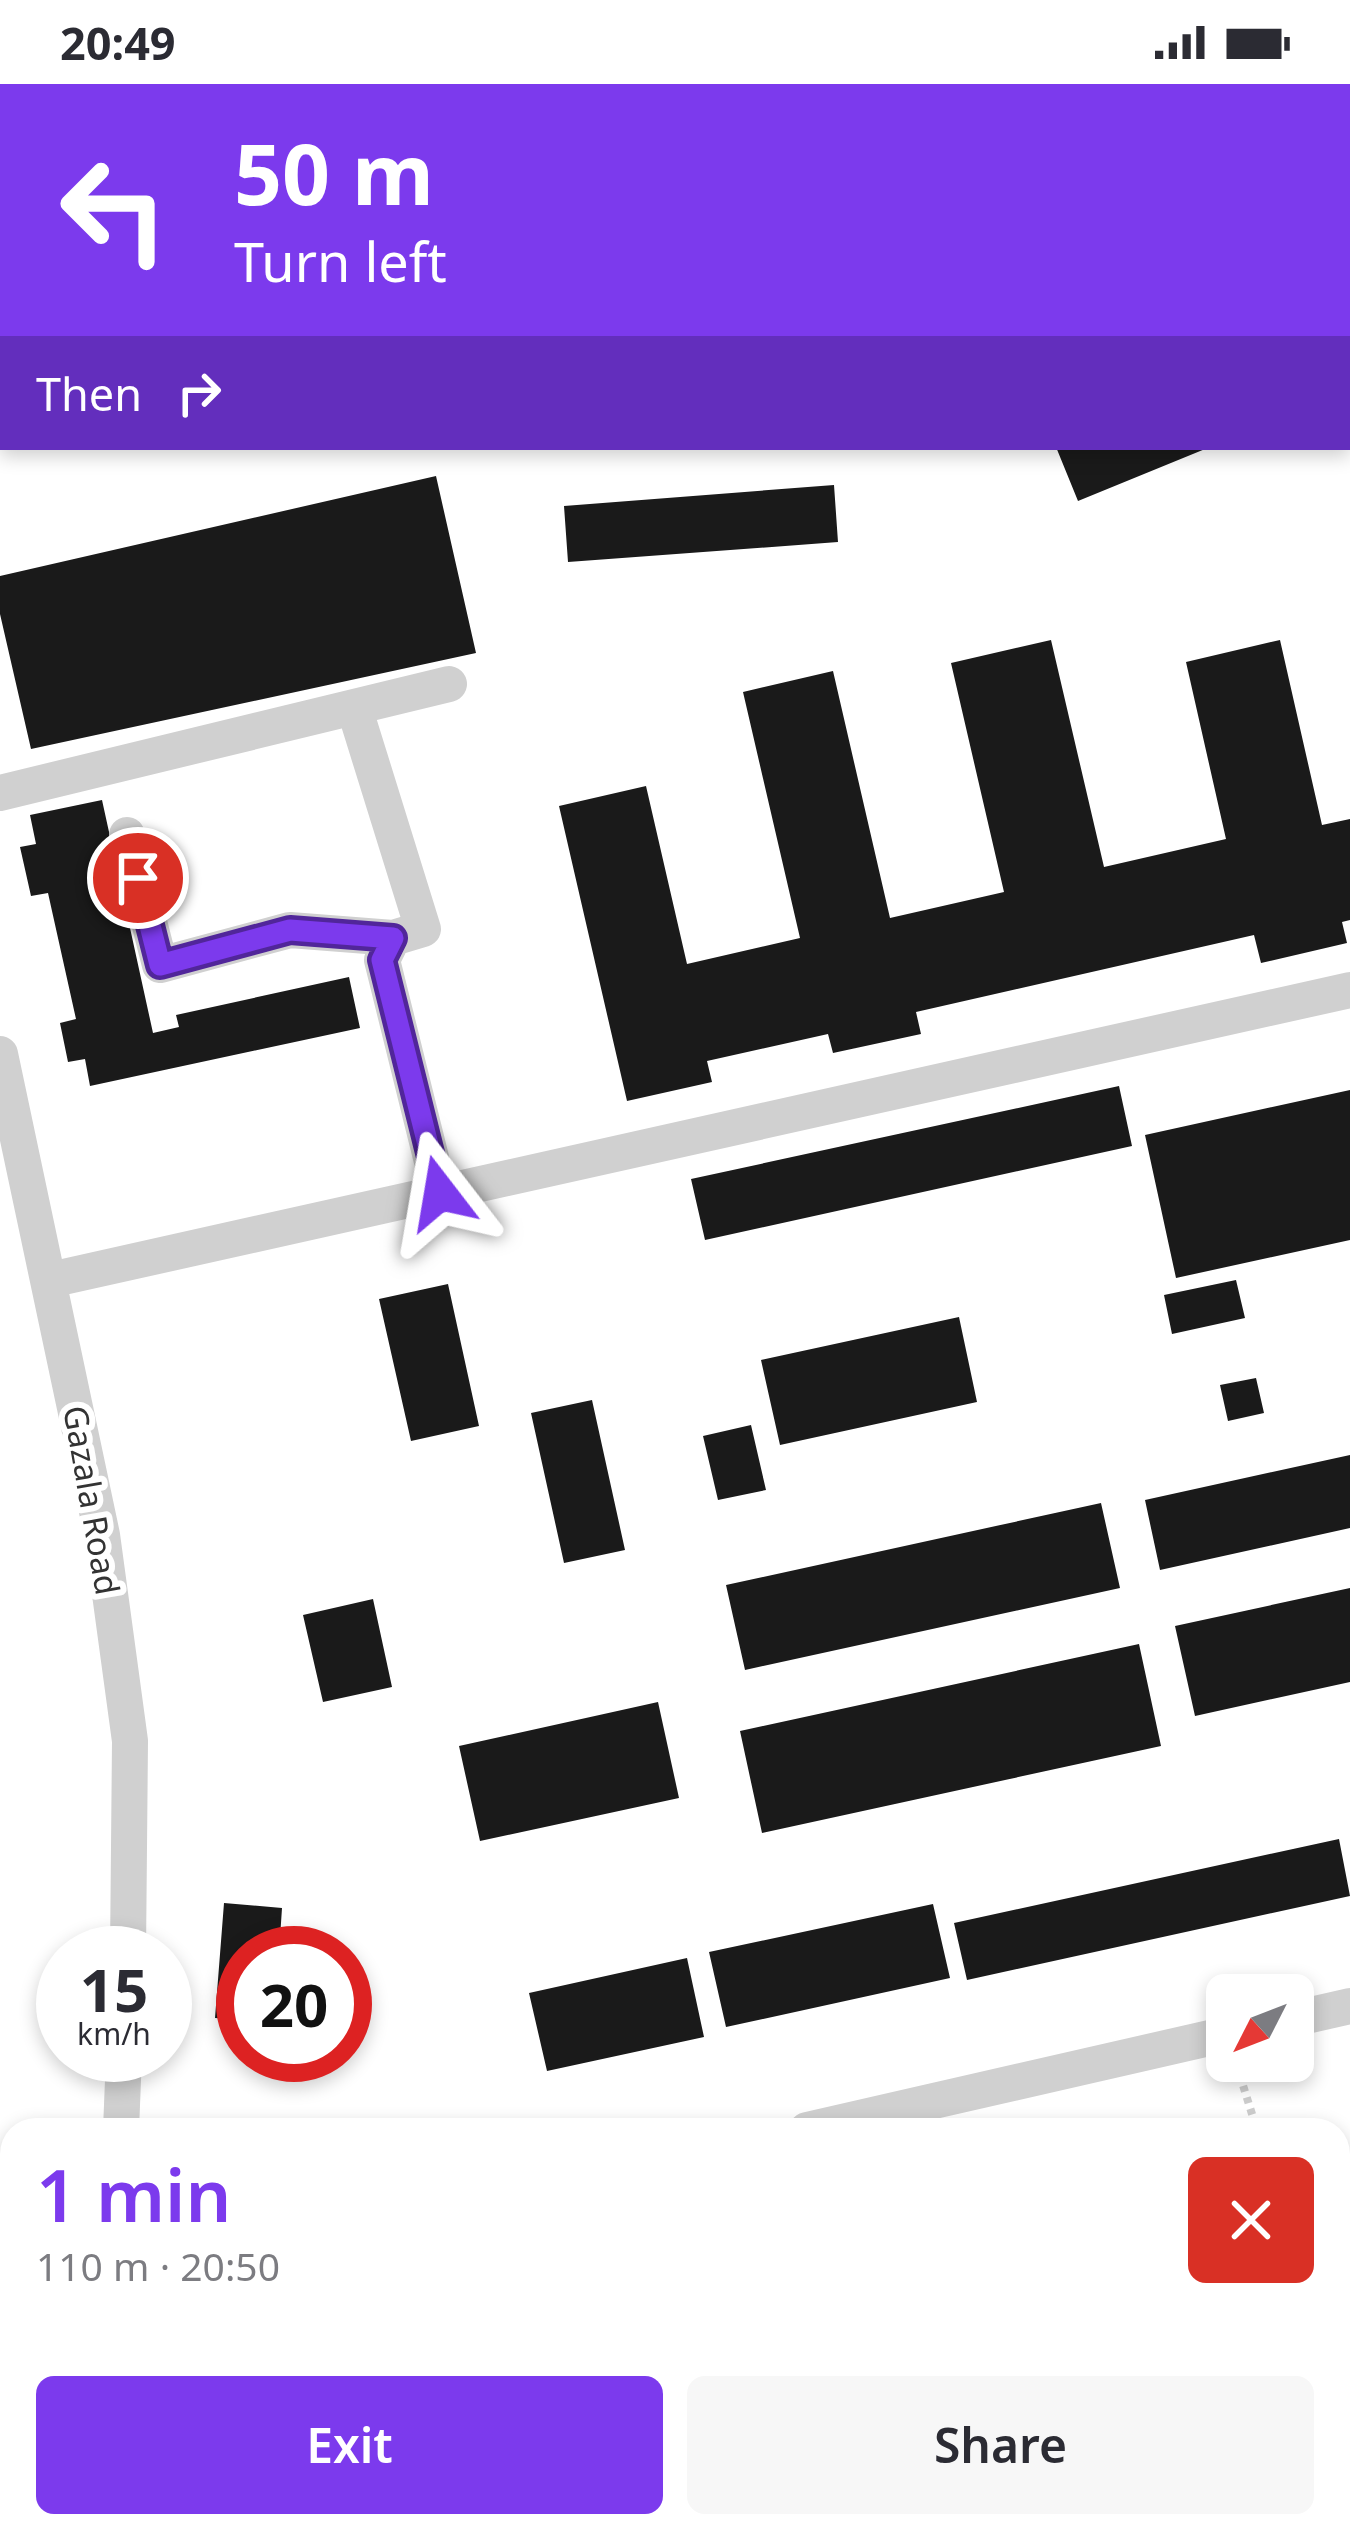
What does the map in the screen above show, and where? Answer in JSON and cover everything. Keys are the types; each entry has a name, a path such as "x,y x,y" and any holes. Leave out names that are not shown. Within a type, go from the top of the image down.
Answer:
{"street":[{"path":"0,793 449,684"},
{"path":"127,835 160,965 290,930 393,938 423,929 354,707"},
{"path":"393,938 382,960 440,1193"},
{"path":"50,1280 1350,990"},
{"name":"Gazala Road","path":"0,1054 102,1535 130,1741 128,1926"},
{"path":"1314,2014 1350,2006"},
{"path":"860,2118 1206,2039"},
{"path":"122,2118 123,2082"}],"path":[{"path":"1242,2082 1253,2118"}],"building":[{"path":"1057,450 1203,450 1078,501"},
{"path":"436,476 476,653 31,749 0,614 0,576"},
{"path":"834,485 838,542 568,562 564,506"},
{"path":"1051,640 1104,867 1226,839 1186,662 1280,640 1322,825 1350,819 1350,920 1342,922 1347,943 1261,963 1254,935 916,1012 921,1034 833,1053 828,1034 707,1061 712,1082 627,1101 559,806 646,786 687,964 800,938 743,692 833,671 890,918 1004,892 951,663"},
{"path":"102,800 153,1033 179,1027 176,1015 349,977 360,1028 90,1086 85,1059 68,1062 60,1023 76,1019 48,893 31,896 20,847 36,844 30,815"},
{"path":"1119,1086 1132,1146 705,1240 691,1179"},
{"path":"1350,1090 1350,1240 1176,1278 1145,1135"},
{"path":"1236,1280 1245,1318 1172,1334 1164,1295"},
{"path":"448,1284 479,1426 411,1441 379,1299"},
{"path":"959,1317 977,1402 780,1445 761,1360"},
{"path":"1256,1378 1264,1413 1228,1421 1220,1385"},
{"path":"592,1400 625,1550 564,1563 531,1413"},
{"path":"751,1425 766,1490 718,1500 703,1436"},
{"path":"1350,1455 1350,1528 1160,1570 1145,1500"},
{"path":"1101,1503 1120,1588 745,1670 726,1585"},
{"path":"1350,1588 1350,1682 1195,1716 1175,1626"},
{"path":"373,1599 392,1687 323,1702 303,1615"},
{"path":"1139,1644 1161,1746 762,1833 740,1731"},
{"path":"658,1702 679,1798 480,1841 459,1746"},
{"path":"1339,1839 1350,1896 967,1980 954,1923"},
{"path":"224,1903 282,1908 281,1926 222,1926"},
{"path":"933,1904 950,1978 726,2027 709,1952"},
{"path":"687,1958 704,2037 547,2071 529,1993"}],"route":[{"path":"138,878 160,965 290,930 393,938 382,960 440,1193"}]}
